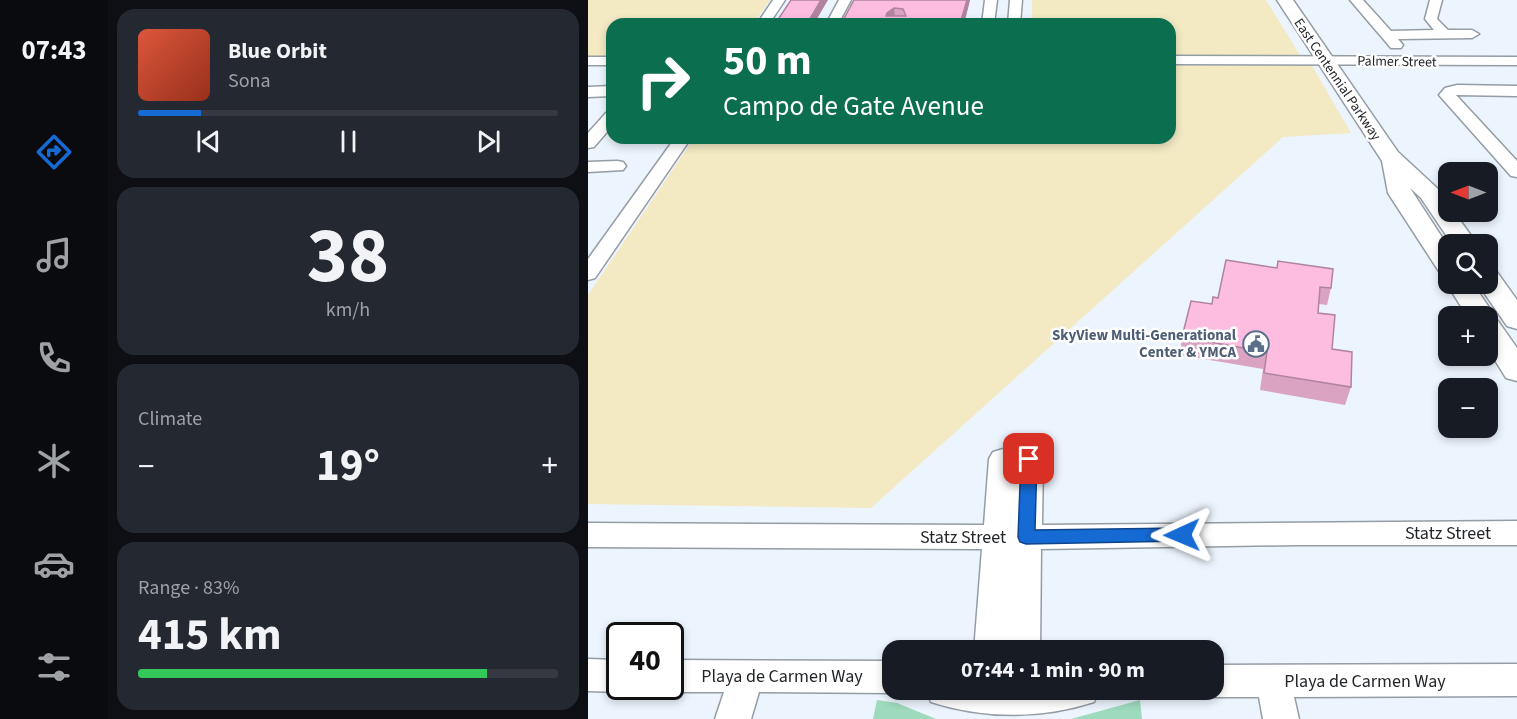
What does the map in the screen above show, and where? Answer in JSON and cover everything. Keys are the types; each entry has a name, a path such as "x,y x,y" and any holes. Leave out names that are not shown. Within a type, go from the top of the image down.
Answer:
{"main road":[{"name":"East Centennial Parkway","path":"1285,0 1390,157 1429,194 1457,234"},
{"name":"East Centennial Parkway","path":"1390,157 1400,193 1438,250"},
{"path":"1408,204 1425,209 1438,227 1449,234"},
{"path":"1498,292 1517,320"},
{"path":"1498,343 1517,372"}],"street":[{"path":"767,18 779,0"},
{"path":"835,18 845,0"},
{"path":"989,18 991,0"},
{"path":"1014,18 1016,0"},
{"path":"1356,0 1398,46"},
{"path":"1436,0 1431,19 1444,34"},
{"path":"1387,35 1472,34"},
{"name":"Palmer Street","path":"1176,60 1517,61"},
{"path":"588,61 606,61"},
{"path":"1477,62 1511,90"},
{"path":"1511,90 1450,91 1447,95 1517,172"},
{"path":"588,92 606,92"},
{"path":"588,143 606,123"},
{"path":"588,274 679,144"},
{"path":"588,168 617,166"},
{"path":"993,640 1012,537 1016,459"},
{"name":"Statz Street","path":"588,535 1012,537 1517,533"},
{"path":"1012,537 1022,640"},
{"path":"588,675 606,675"},
{"name":"Playa de Carmen Way","path":"684,676 882,677"},
{"path":"733,719 747,676"},
{"name":"Playa de Carmen Way","path":"1224,681 1517,680"},
{"path":"1273,681 1281,719"}],"green space":[{"path":"877,700 897,703 936,719 873,719"},
{"path":"1140,700 1142,719 1071,719"}],"sand":[{"path":"588,0 770,0 757,18 606,18 606,58 588,58"},
{"path":"1032,0 1266,0 1300,55 1176,56 1176,18 1032,18"},
{"path":"1176,64 1311,64 1351,133 1283,137 871,508 588,504 588,295 690,144 1176,144"}],"building":[{"path":"791,0 821,0 810,18 779,18"},
{"path":"854,0 967,0 962,18 844,18","holes":["894,8 903,9 906,16 886,16"]},
{"name":"SkyView Multi-Generational Center & YMCA","path":"1226,260 1277,268 1278,261 1333,269 1331,288 1320,287 1318,313 1335,315 1332,349 1352,352 1351,387 1264,373 1267,352 1182,337 1191,301 1212,304 1213,297 1218,298"}],"place":[{"name":"SkyView Multi-Generational Center & YMCA","path":"1256,344"}],"route":[{"path":"1029,459 1026,537 1182,535"}]}
